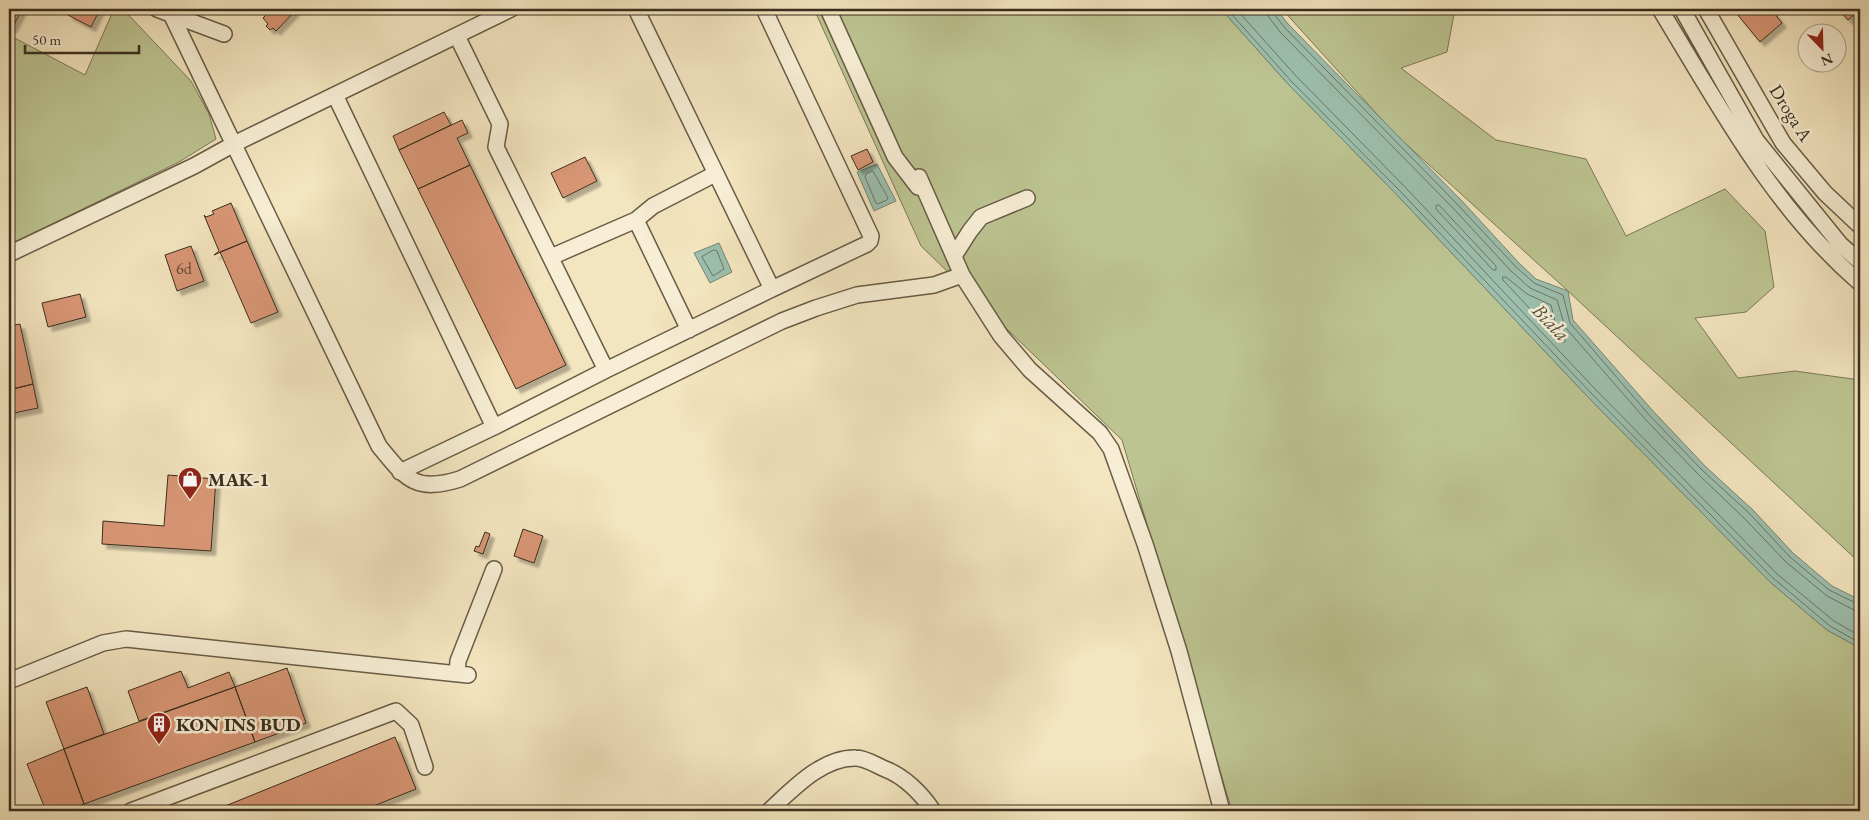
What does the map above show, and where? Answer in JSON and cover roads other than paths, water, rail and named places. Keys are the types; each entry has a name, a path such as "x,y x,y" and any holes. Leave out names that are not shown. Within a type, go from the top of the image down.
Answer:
{"street":[{"path":"9,254 194,166 234,144 511,9"},
{"path":"636,9 772,289"},
{"path":"400,472 867,244 871,236 764,9"},
{"path":"828,9 894,157 918,187 920,180 962,275 1001,336 1030,370 1100,433 1110,449 1145,544 1179,651 1222,811"},
{"path":"1660,9 1744,148 1786,205 1820,244 1860,283"},
{"path":"1682,9 1756,140 1840,244 1860,262"},
{"name":"Droga A","path":"1706,9 1783,143 1825,193 1860,226"},
{"path":"164,11 224,34"},
{"path":"164,11 234,144 379,446 400,472 413,481 440,485 460,479 782,322 816,308 857,295 934,285 962,275"},
{"path":"458,36 500,124 496,147 606,370"},
{"path":"335,95 494,427"},
{"path":"551,257 636,220 653,206 715,174"},
{"path":"954,256 981,217 1027,198"},
{"path":"636,220 689,330"},
{"path":"9,681 103,643 126,640 462,674 458,661 494,569"},
{"path":"131,811 396,711 411,725 425,767"},
{"path":"769,811 805,778 835,762 857,758 894,772 925,799 933,811"}],"water":[{"name":"Biała","path":"1221,9 1276,9 1289,25 1461,200 1519,263 1536,279 1568,291 1573,320 1654,412 1706,467 1753,510 1793,553 1832,586 1860,600 1860,648 1827,630 1770,582 1587,396 1397,195 1289,85"},
{"path":"877,164 896,201 874,211 857,172"},
{"path":"719,243 732,272 710,283 694,253"}],"place":[{"name":"MAK-1","path":"190,500"},
{"name":"KON INS BUD","path":"159,745"}]}
